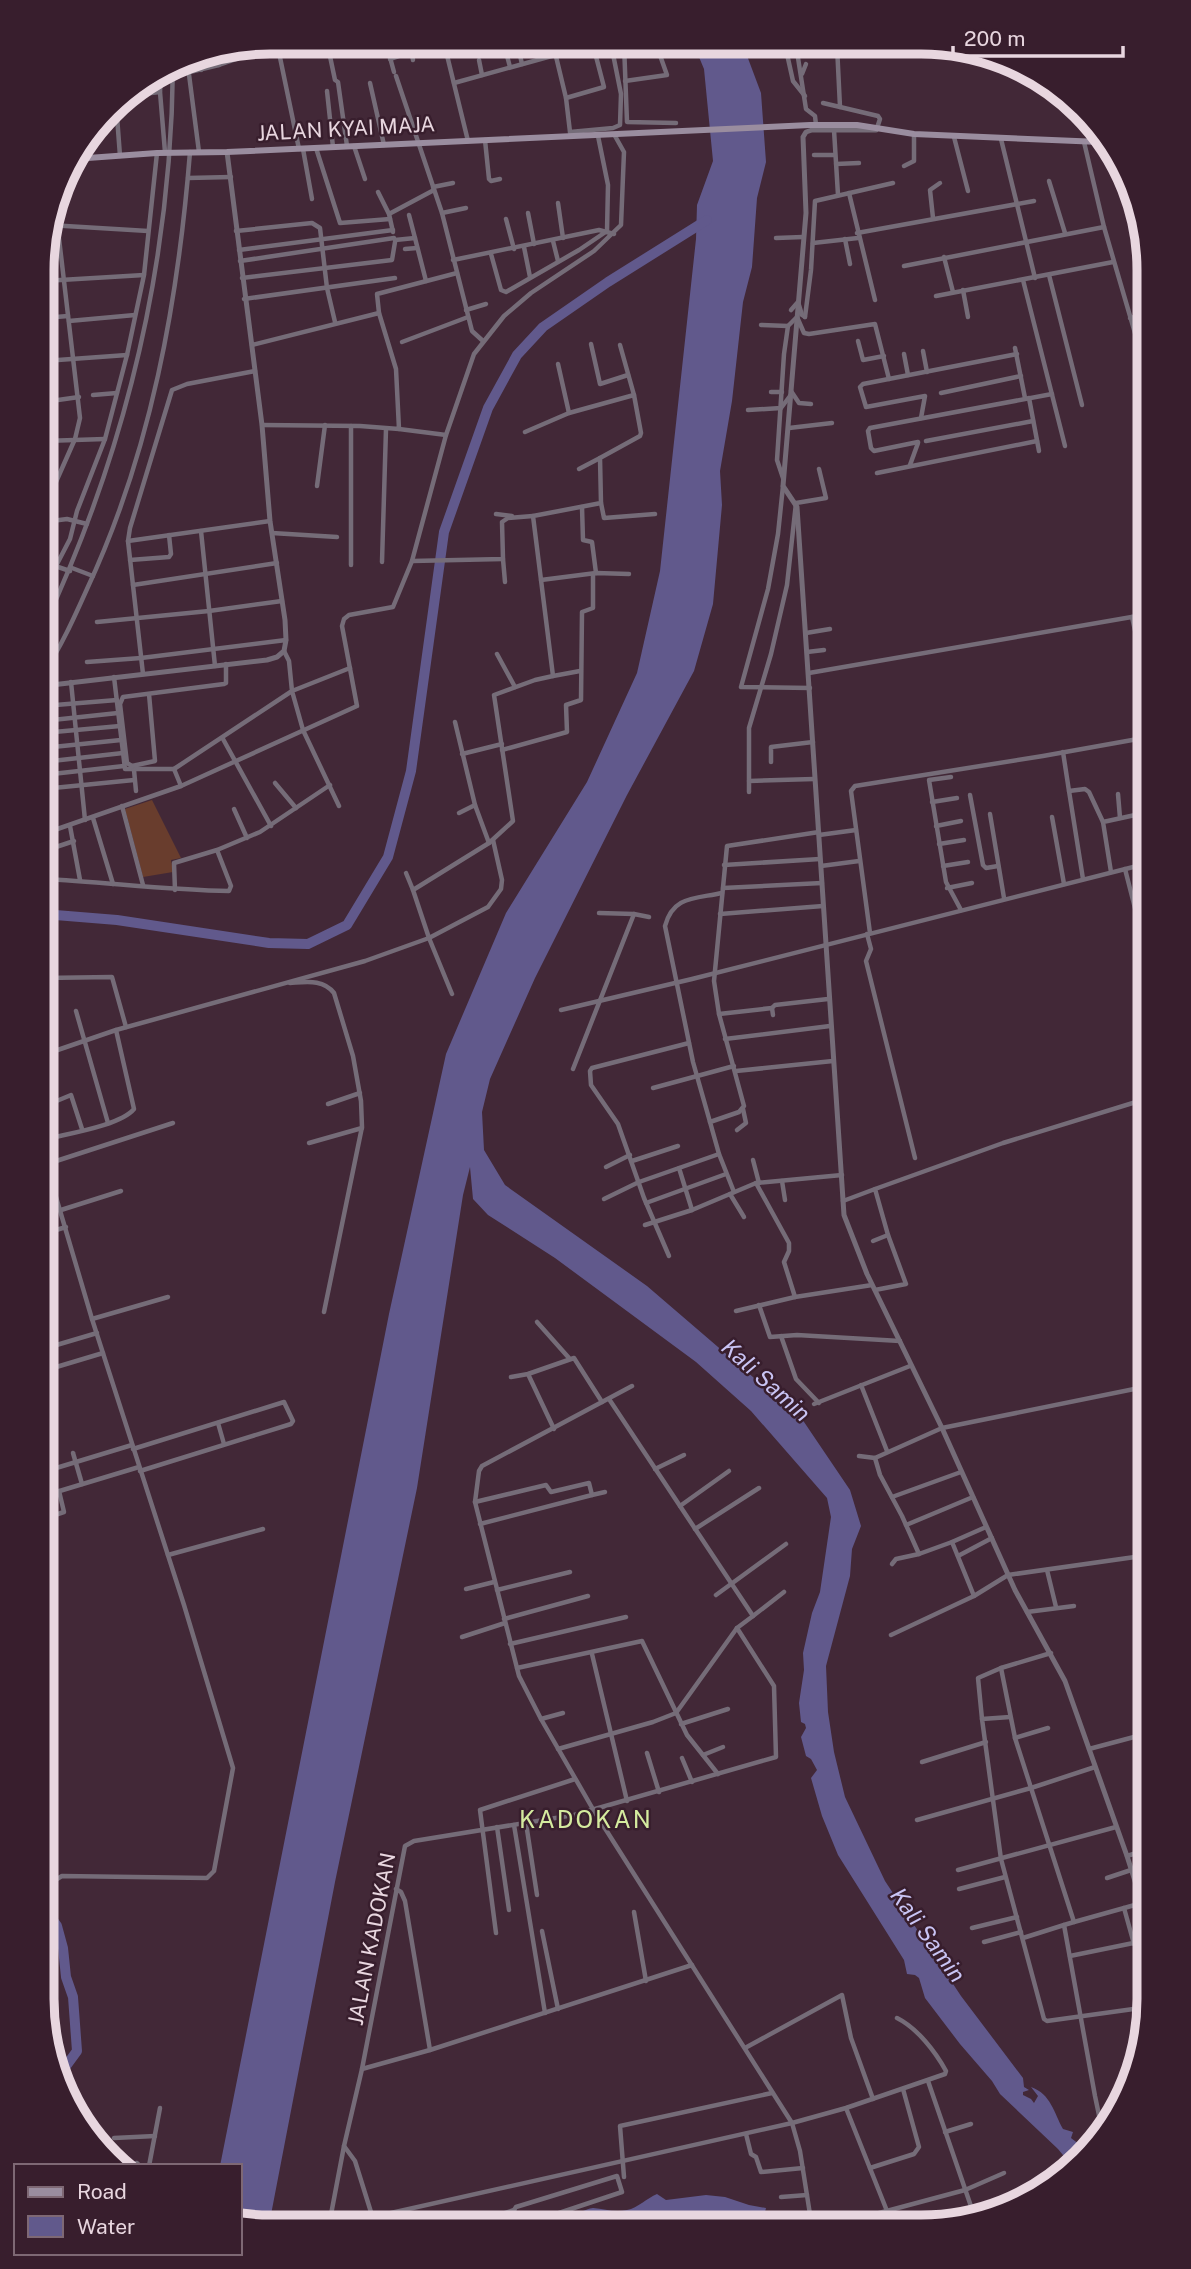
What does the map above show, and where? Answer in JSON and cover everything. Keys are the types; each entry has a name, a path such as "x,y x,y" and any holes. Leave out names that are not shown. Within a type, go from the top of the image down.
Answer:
{"main road":[{"name":"JALAN KYAI MAJA","path":"86,158 164,152 351,147 816,125 857,125 954,137 1094,142"}],"street":[{"path":"279,54 312,199"},
{"path":"330,54 351,147 365,179"},
{"path":"389,54 442,213 468,317 474,335 483,341"},
{"path":"390,58 402,54"},
{"path":"411,54 412,60"},
{"path":"447,54 468,141"},
{"path":"507,54 510,67"},
{"path":"520,54 522,64"},
{"path":"454,83 558,54"},
{"path":"566,98 604,87 596,54"},
{"path":"555,55 566,98 570,135 621,125 621,94 613,54"},
{"path":"624,54 627,123 676,123"},
{"path":"625,82 667,75 660,54"},
{"path":"787,54 793,81 805,96"},
{"path":"799,54 806,109 815,116 816,125"},
{"path":"837,54 839,107"},
{"path":"182,74 244,56"},
{"path":"479,60 482,75"},
{"path":"802,75 806,64"},
{"path":"187,73 199,152"},
{"path":"54,607 71,570 114,446 140,353 159,253 164,152 173,78"},
{"path":"370,83 384,145"},
{"path":"54,568 71,539 75,520 105,439 145,275 148,232 164,152 160,84"},
{"path":"327,91 333,147"},
{"path":"147,93 160,92"},
{"path":"823,103 878,116 880,119 877,128"},
{"path":"117,119 120,156"},
{"path":"810,688 741,687 768,589 778,534 806,212 803,137 808,131 886,129"},
{"path":"834,130 838,195"},
{"path":"904,166 914,162 914,134"},
{"path":"54,831 181,786 356,707 342,626 344,619 349,615 393,607 412,561 446,435 465,377 474,354 483,341 504,316 531,293 594,251 621,225 624,152 618,135"},
{"path":"598,136 608,185 607,230"},
{"path":"954,137 968,191"},
{"path":"1001,139 1028,240 1035,278"},
{"path":"485,140 489,178 491,181 500,179"},
{"path":"1084,142 1104,227 1137,341"},
{"path":"316,148 340,223 389,216 434,189 453,183"},
{"path":"54,657 93,576 128,490 165,345 181,243 190,152"},
{"path":"227,152 262,425 270,521 286,640 284,651 289,660 292,691 303,730 339,806"},
{"path":"814,155 835,155"},
{"path":"836,164 859,163"},
{"path":"188,178 231,177"},
{"path":"1049,181 1065,233"},
{"path":"798,302 802,315 806,317 815,201 893,183"},
{"path":"933,218 930,190 940,183"},
{"path":"242,278 392,260 395,240 393,230 377,192"},
{"path":"849,193 875,300"},
{"path":"813,243 845,239 933,218 1034,201"},
{"path":"558,203 563,239"},
{"path":"442,213 466,208"},
{"path":"528,213 534,244"},
{"path":"409,215 426,281"},
{"path":"506,219 514,249"},
{"path":"236,230 312,223 320,228 327,288 335,323"},
{"path":"60,225 148,232"},
{"path":"904,266 1104,227"},
{"path":"54,485 75,439 80,418 59,230"},
{"path":"239,250 393,230"},
{"path":"453,260 563,239 594,230 607,230 614,234"},
{"path":"491,254 502,292 506,292 592,242 607,230"},
{"path":"776,238 803,237"},
{"path":"240,261 415,238"},
{"path":"845,239 850,264"},
{"path":"553,241 558,261"},
{"path":"524,247 530,277"},
{"path":"405,250 417,248"},
{"path":"944,257 953,292"},
{"path":"936,296 1114,262"},
{"path":"399,429 396,369 379,313 377,296 379,292 457,273"},
{"path":"54,281 145,275"},
{"path":"1049,275 1082,405"},
{"path":"244,299 396,278"},
{"path":"1023,280 1065,446"},
{"path":"963,290 968,317"},
{"path":"791,310 798,302"},
{"path":"466,310 486,304"},
{"path":"252,345 379,313"},
{"path":"54,318 135,315"},
{"path":"402,342 468,317"},
{"path":"797,317 788,326 777,460 783,482 795,501 814,742 828,999 846,1223 873,1287 942,1428 1008,1575 1065,1681 1136,1885"},
{"path":"797,317 804,333 809,334 876,324 889,379"},
{"path":"1130,318 1137,317"},
{"path":"761,325 788,326"},
{"path":"858,341 863,360 884,356"},
{"path":"591,344 600,384 628,375"},
{"path":"579,469 641,435 634,395 620,345"},
{"path":"923,351 927,372"},
{"path":"922,418 925,396 866,407 863,405 860,387 863,384 1016,351 1039,451"},
{"path":"904,354 908,375"},
{"path":"54,360 127,355"},
{"path":"558,364 569,413"},
{"path":"143,674 128,534 172,390 187,384 255,371"},
{"path":"941,393 1021,376"},
{"path":"771,392 782,391"},
{"path":"93,395 117,393"},
{"path":"790,393 799,403 811,404"},
{"path":"781,408 790,393"},
{"path":"909,465 918,442 874,451 868,431 870,428 1052,394"},
{"path":"525,432 569,413 634,395"},
{"path":"54,401 79,397"},
{"path":"748,410 781,408"},
{"path":"926,441 1033,421"},
{"path":"789,428 832,423"},
{"path":"262,425 351,426 446,435"},
{"path":"317,486 325,425"},
{"path":"351,426 351,565"},
{"path":"382,562 386,429"},
{"path":"54,440 105,439"},
{"path":"877,473 1037,441"},
{"path":"600,457 604,518 655,514"},
{"path":"795,501 825,498 819,469"},
{"path":"749,792 749,728 787,585 795,501"},
{"path":"505,582 502,522 508,518 601,503"},
{"path":"462,754 567,732 565,707 568,703 580,701 582,612 593,608 595,574 592,542 583,540 582,507"},
{"path":"496,514 533,516"},
{"path":"533,516 553,676"},
{"path":"54,521 75,520 87,524"},
{"path":"128,541 270,521"},
{"path":"201,531 215,666"},
{"path":"272,533 337,537"},
{"path":"130,560 169,557 169,535"},
{"path":"412,561 503,559"},
{"path":"134,585 277,563"},
{"path":"56,564 93,576"},
{"path":"541,580 595,574 629,574"},
{"path":"97,621 282,601"},
{"path":"809,673 1137,616"},
{"path":"1132,617 1137,638"},
{"path":"806,633 830,629"},
{"path":"87,662 286,640"},
{"path":"807,652 824,650"},
{"path":"54,685 267,660 284,651"},
{"path":"497,654 515,687"},
{"path":"149,694 155,761 132,766 127,763 121,699 123,697 226,684 226,664"},
{"path":"114,677 126,770 174,769 292,691 350,667"},
{"path":"414,890 491,841 513,821 494,695 553,676 580,671"},
{"path":"71,682 85,820"},
{"path":"54,705 117,699"},
{"path":"54,719 118,713"},
{"path":"54,1051 126,1027 365,961 429,938 488,907 501,889 502,880 491,841 475,804 455,722"},
{"path":"54,732 120,726"},
{"path":"223,739 271,826"},
{"path":"915,1158 866,961 871,949 851,791 855,786 1137,739"},
{"path":"54,747 121,740"},
{"path":"771,762 771,747 814,742"},
{"path":"1063,752 1083,878"},
{"path":"54,761 123,753"},
{"path":"54,774 124,766"},
{"path":"174,769 181,786"},
{"path":"134,770 136,791"},
{"path":"951,777 929,780 947,888 961,910"},
{"path":"749,781 814,779"},
{"path":"54,788 134,780"},
{"path":"275,783 296,808"},
{"path":"175,890 174,863 217,850 271,826 330,785"},
{"path":"1069,791 1085,789 1089,792 1103,822 1111,872"},
{"path":"970,794 983,865 986,868 998,866"},
{"path":"1118,794 1120,818"},
{"path":"932,802 957,798"},
{"path":"459,813 475,804"},
{"path":"122,806 143,885"},
{"path":"234,809 247,838"},
{"path":"990,814 1004,898"},
{"path":"1103,822 1135,815 1137,818"},
{"path":"1052,817 1064,884"},
{"path":"93,818 113,884"},
{"path":"936,826 961,821"},
{"path":"70,826 80,880"},
{"path":"737,1130 746,1123 735,1068 719,1014 714,973 727,846 856,830"},
{"path":"939,844 964,840"},
{"path":"54,848 74,841"},
{"path":"54,879 143,885 175,890 231,890 217,850"},
{"path":"724,864 859,861"},
{"path":"943,866 968,862"},
{"path":"561,1010 1137,866"},
{"path":"1125,869 1137,915"},
{"path":"406,873 452,994"},
{"path":"744,1217 732,1193 710,1122 689,1043 665,928 669,913 679,903 722,891 822,883"},
{"path":"947,888 972,883"},
{"path":"720,914 823,906"},
{"path":"599,912 649,917"},
{"path":"573,1069 634,914"},
{"path":"54,978 112,977 115,996 126,1027"},
{"path":"279,984 319,982 334,993 353,1056 360,1093 362,1127 324,1312"},
{"path":"719,1014 828,999"},
{"path":"772,1008 773,1015"},
{"path":"76,1011 108,1123"},
{"path":"725,1038 830,1026"},
{"path":"54,1137 108,1123 131,1113 135,1106 116,1030"},
{"path":"669,1256 653,1222 618,1124 591,1086 590,1071 592,1068 689,1043"},
{"path":"653,1088 735,1068 833,1061"},
{"path":"328,1104 360,1093"},
{"path":"54,1102 71,1095 82,1129"},
{"path":"843,1201 1003,1143 1137,1102"},
{"path":"710,1122 743,1109"},
{"path":"54,1165 173,1123"},
{"path":"309,1143 362,1127"},
{"path":"606,1167 678,1146"},
{"path":"604,1199 639,1182 719,1154"},
{"path":"753,1160 757,1183 789,1243 784,1262 795,1297"},
{"path":"679,1168 692,1210"},
{"path":"646,1202 726,1174"},
{"path":"645,1225 692,1210 757,1183 842,1175"},
{"path":"782,1181 785,1200"},
{"path":"736,1311 795,1297 906,1284 875,1189"},
{"path":"54,1190 233,1768 214,1871 207,1878 62,1876 54,1880"},
{"path":"61,1210 121,1191"},
{"path":"54,1231 66,1227"},
{"path":"873,1241 888,1235"},
{"path":"92,1320 168,1297"},
{"path":"759,1305 770,1337"},
{"path":"537,1322 569,1358 577,1362 602,1402"},
{"path":"54,1346 97,1333"},
{"path":"764,1339 805,1335 900,1341"},
{"path":"781,1336 794,1375 817,1404 910,1366"},
{"path":"54,1368 103,1353"},
{"path":"511,1377 528,1374 569,1358"},
{"path":"528,1374 554,1429"},
{"path":"861,1385 887,1451"},
{"path":"632,1386 480,1468 475,1502 517,1668 541,1719 594,1811 792,2123 810,2215"},
{"path":"859,1456 875,1458 942,1428 1136,1389"},
{"path":"609,1399 753,1616"},
{"path":"54,1469 284,1402 293,1421 291,1424 54,1493"},
{"path":"218,1423 224,1444"},
{"path":"73,1453 82,1484"},
{"path":"654,1469 684,1455"},
{"path":"875,1458 880,1475 919,1554"},
{"path":"680,1506 729,1471"},
{"path":"892,1497 961,1472"},
{"path":"475,1502 546,1485 551,1492 589,1483 592,1495"},
{"path":"695,1529 759,1488"},
{"path":"54,1515 64,1511 59,1491"},
{"path":"480,1524 606,1492"},
{"path":"906,1525 973,1497"},
{"path":"892,1564 894,1560 919,1554 986,1527"},
{"path":"168,1555 263,1529"},
{"path":"958,1556 992,1538"},
{"path":"952,1542 974,1596"},
{"path":"716,1595 786,1544"},
{"path":"891,1635 974,1596 1008,1575 1136,1557"},
{"path":"1047,1570 1056,1607"},
{"path":"497,1590 570,1573"},
{"path":"466,1590 494,1581"},
{"path":"558,1749 676,1713 737,1628 784,1592"},
{"path":"462,1637 588,1595"},
{"path":"1026,1612 1074,1606"},
{"path":"510,1644 626,1617"},
{"name":"JALAN KADOKAN","path":"330,2215 362,2069 403,1854 409,1843 594,1811 776,1757 774,1686 737,1628"},
{"path":"517,1668 642,1642 687,1735 718,1774"},
{"path":"1051,1653 978,1678 1000,1859 1044,2019 1047,2021 1135,2009 1136,2015"},
{"path":"592,1654 627,1801"},
{"path":"1001,1668 1015,1738 1074,1922"},
{"path":"681,1724 728,1709"},
{"path":"541,1719 563,1713"},
{"path":"982,1719 1010,1717"},
{"path":"1015,1738 1048,1728"},
{"path":"1089,1749 1136,1736"},
{"path":"922,1762 986,1742"},
{"path":"703,1755 723,1747"},
{"path":"647,1753 659,1792"},
{"path":"682,1758 692,1782"},
{"path":"917,1820 1095,1767"},
{"path":"496,1933 479,1813 482,1809 575,1779"},
{"path":"526,1823 537,1895"},
{"path":"514,1825 545,2013"},
{"path":"958,1870 1116,1827"},
{"path":"497,1828 509,1910"},
{"path":"1127,1856 1136,1853"},
{"path":"1107,1878 1131,1870"},
{"path":"959,1889 1005,1877"},
{"path":"396,1889 401,1892 405,1901 430,2050"},
{"path":"1023,1938 1136,1905"},
{"path":"1070,1955 1134,1944 1124,1908"},
{"path":"634,1912 646,1981"},
{"path":"972,1928 1017,1917"},
{"path":"1064,1925 1100,2118"},
{"path":"542,1931 558,2009"},
{"path":"984,1942 1021,1932"},
{"path":"362,2069 430,2050 692,1965"},
{"path":"745,2048 842,1995 851,2038 873,2099"},
{"path":"382,2215 792,2123 846,2108 945,2074 945,2069 911,2026 897,2018"},
{"path":"928,2081 971,2208"},
{"path":"870,2168 914,2154 919,2147 903,2089"},
{"path":"624,2177 620,2126 772,2093"},
{"path":"149,2164 160,2108"},
{"path":"846,2108 887,2211"},
{"path":"945,2132 971,2124"},
{"path":"746,2134 751,2154 756,2157 761,2172 803,2168"},
{"path":"114,2138 155,2136"},
{"path":"344,2146 352,2153 372,2215"},
{"path":"871,2215 965,2190 1004,2173"},
{"path":"500,2215 516,2207 617,2176 622,2192 553,2215"},
{"path":"781,2197 807,2195"},
{"path":"514,2210 516,2215"}],"shaded area":[{"path":"152,800 181,858 171,860 173,872 143,877 125,809"}],"water":[{"path":"698,54 746,54 761,93 766,162 757,198 752,267 743,302 732,401 720,471 722,505 713,604 694,671 627,795 535,978 490,1079 482,1112 484,1150 505,1185 647,1286 802,1419 850,1490 861,1526 852,1549 850,1576 826,1666 828,1712 845,1797 885,1881 961,1996 1023,2078 1024,2087 1029,2090 1023,2092 1023,2095 1034,2103 1038,2096 1031,2087 1043,2094 1063,2129 1073,2132 1071,2138 1080,2144 1066,2158 1000,2094 960,2044 925,1998 919,1978 907,1974 904,1960 838,1855 822,1816 811,1778 817,1770 806,1756 801,1737 806,1728 801,1722 799,1703 804,1670 803,1653 820,1592 831,1517 827,1498 751,1411 696,1362 555,1258 488,1215 473,1199 470,1167 463,1195 417,1488 335,1882 271,2215 242,2213 242,2164 220,2164 389,1314 446,1054 506,913 587,782 637,673 660,571 696,239 697,205 713,161 704,69"},
{"path":"657,2194 666,2200 706,2195 725,2197 766,2208 764,2215 576,2215 593,2208 618,2211 631,2209"}],"waterway":[{"path":"54,915 117,920 269,943 308,944 347,925 388,857 411,771 444,532 488,408 517,355 543,327 608,282 707,220"},
{"path":"54,1922 63,1948 66,1977 73,1997 77,2051 66,2067"}],"district":[{"name":"KADOKAN","path":"586,1820"}],"water label":[{"name":"Kali Samin","path":"766,1380"},
{"name":"Kali Samin","path":"928,1935"}]}
